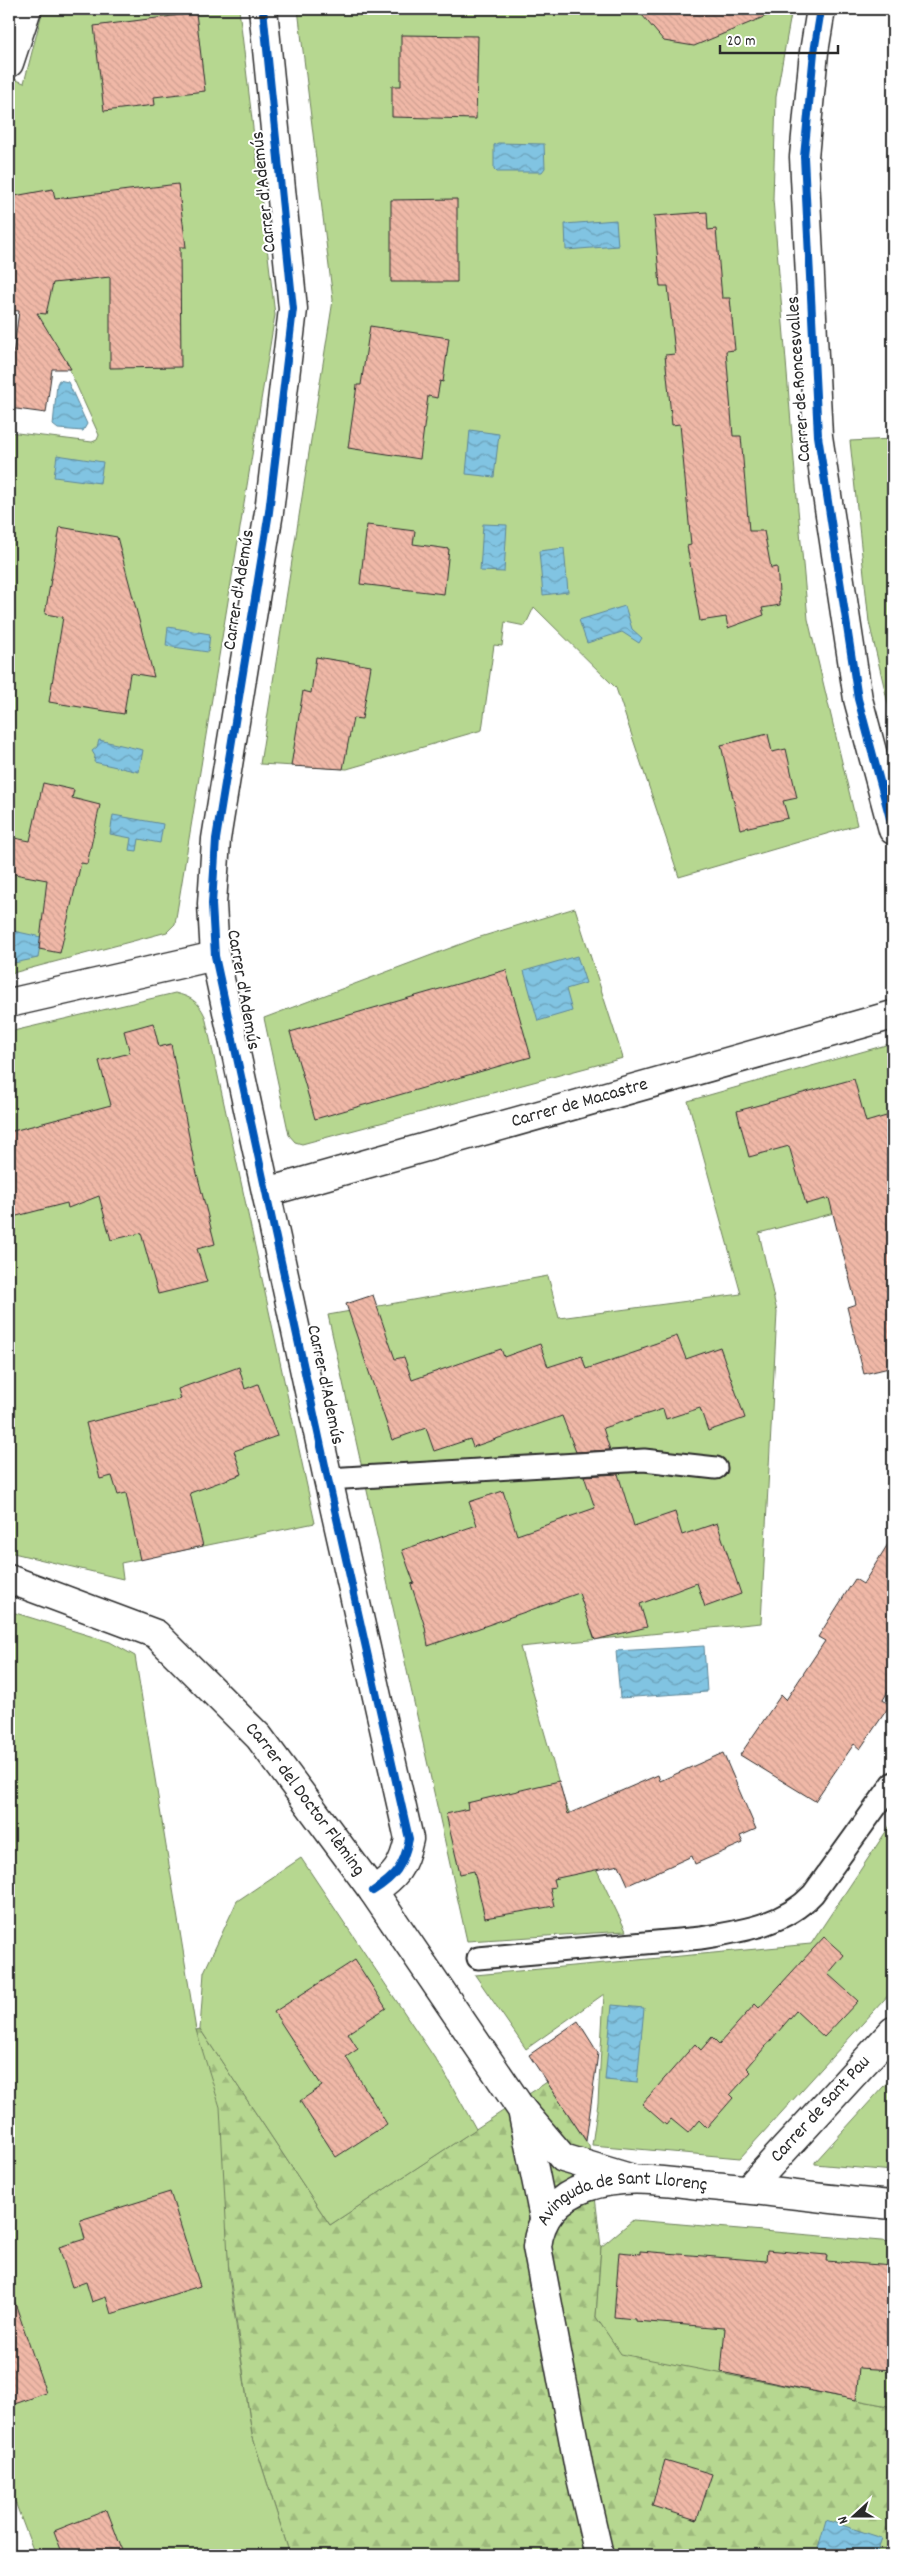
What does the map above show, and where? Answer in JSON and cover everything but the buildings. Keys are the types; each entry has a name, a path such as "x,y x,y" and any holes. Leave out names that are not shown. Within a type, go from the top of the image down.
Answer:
{"street":[{"path":"9,62 26,9"},
{"name":"Carrer d'Ademús","path":"263,9 293,309 269,512 216,839 212,904 215,956 328,1479 410,1839 406,1854 393,1878 374,1891"},
{"name":"Carrer de Roncesvalles","path":"821,9 814,52 804,157 818,436 858,699 893,830"},
{"path":"9,1003 215,956"},
{"name":"Carrer de Macastre","path":"267,1192 893,1015"},
{"name":"Carrer del Doctor Flèming","path":"9,1579 156,1634 259,1737 374,1891 522,2110 563,2158 630,2178"},
{"name":"Carrer de Sant Pau","path":"748,2189 893,2031"},
{"name":"Carrer del Doctor Flèming","path":"522,2110 544,2218"},
{"name":"Avinguda de Sant Llorenç","path":"599,2555 579,2469 537,2247 539,2230 544,2218 558,2204 586,2187 630,2178 893,2205"}],"lane":[{"path":"328,1479 644,1460 716,1468"},
{"path":"478,1958 702,1938 737,1932 783,1917 800,1908 814,1894 893,1783"}],"green space":[{"path":"43,9 239,9 275,315 175,924 167,932 9,974 9,432 92,442 97,440 99,435 69,369 20,287 12,286 9,317 9,77 24,83"},
{"path":"298,9 792,9 776,97 773,199 808,619 857,825 679,877 616,688 534,607 525,626 505,622 502,646 494,645 482,730 347,769 260,764 333,300"},
{"path":"893,439 893,725 869,622 850,441"},
{"path":"575,908 623,1058 302,1144 295,1142 289,1135 264,1018 477,938"},
{"path":"175,993 193,1000 205,1016 315,1523 121,1563 123,1579 9,1552 9,1032"},
{"path":"893,1043 893,1202 864,1205 759,1233 777,1312 761,1623 520,1647 564,1801 626,1931 467,1941 328,1315 548,1276 559,1318 741,1294 688,1101"},
{"path":"9,1611 110,1642 135,1656 196,2030 220,2107 229,2276 252,2435 290,2555 35,2555 9,2486"},
{"path":"893,1821 893,1990 740,2158 592,2145 598,2103 604,1994 526,2049 475,1975 811,1944"},
{"path":"301,1858 444,2072 476,2129 330,2225 200,2029 204,1972 237,1901"},
{"path":"200,2029 330,2225 547,2082 589,2146 601,2247 596,2317 621,2353 893,2407 893,2555 290,2555 252,2435 196,2030"},
{"path":"893,2076 893,2171 815,2164 815,2162"},
{"path":"633,2220 893,2242 893,2407 621,2354 596,2317 601,2247"}],"water":[{"path":"498,143 544,144 545,168 542,172 497,172 494,169 494,145"},
{"path":"616,220 618,246 566,250 565,224"},
{"path":"59,380 68,382 87,424 83,431 58,429 53,425"},
{"path":"470,430 499,434 494,477 466,474"},
{"path":"57,455 103,462 100,483 54,477"},
{"path":"483,524 507,525 504,572 480,571"},
{"path":"564,548 568,592 543,595 539,551"},
{"path":"625,606 632,629 642,638 639,643 622,632 587,643 579,620"},
{"path":"168,627 210,634 208,652 166,646"},
{"path":"99,740 143,750 139,772 94,762 95,756 92,751 97,747"},
{"path":"113,815 163,824 160,843 139,839 137,851 129,850 131,838 110,834"},
{"path":"9,930 41,937 38,958 9,964"},
{"path":"577,956 586,983 566,989 572,1011 538,1021 524,971"},
{"path":"704,1646 707,1692 620,1698 616,1651"},
{"path":"612,2005 644,2008 637,2083 605,2080"},
{"path":"826,2520 882,2538 876,2555 840,2555 818,2548"}],"cycle path":[{"path":"263,9 293,309 269,512 216,839 212,904 215,956 328,1479 409,1839 404,1857 397,1870 373,1891"},
{"path":"821,9 814,52 804,157 818,436 858,699 893,830"}]}
